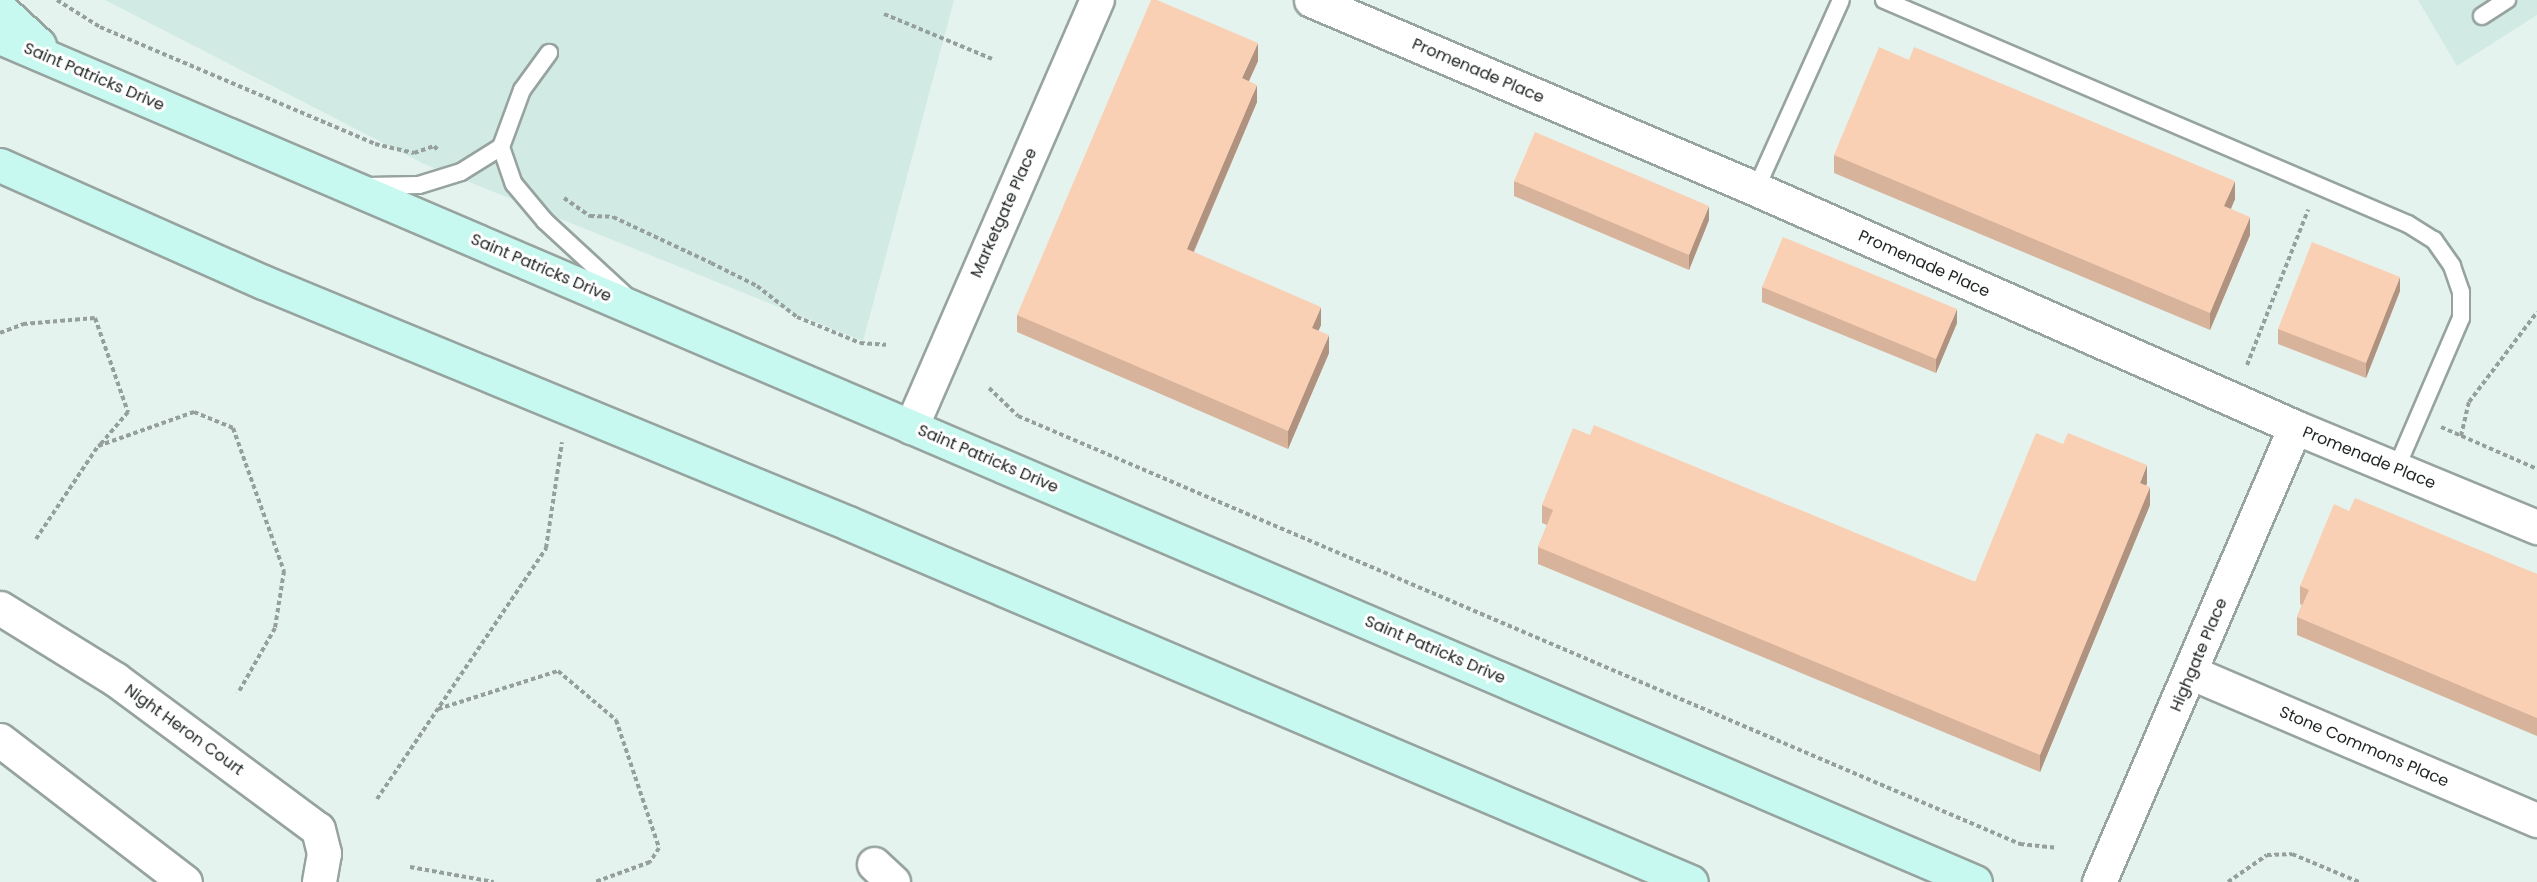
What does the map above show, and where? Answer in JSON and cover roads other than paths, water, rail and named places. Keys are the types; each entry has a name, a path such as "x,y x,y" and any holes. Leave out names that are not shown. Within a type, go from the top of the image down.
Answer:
{"main road":[{"path":"0,9 54,58"},
{"name":"Saint Patricks Drive","path":"0,37 54,58 344,187 645,313 1975,882"},
{"path":"0,165 263,282 848,524 1691,882"}],"street":[{"name":"Marketgate Place","path":"911,427 1097,0"},
{"name":"Promenade Place","path":"1311,0 1756,189 2295,427 2537,527"},
{"name":"Highgate Place","path":"2099,882 2192,673 2295,427"},
{"name":"Night Heron Court","path":"0,608 115,679 318,829 324,853 319,882"},
{"name":"Stone Commons Place","path":"2192,673 2537,820"},
{"path":"0,740 185,882"}],"lane":[{"path":"1756,189 1840,0"},
{"path":"1884,0 2408,224 2434,240 2452,266 2461,292 2461,318 2396,469"},
{"path":"2482,16 2507,0"},
{"path":"344,187 419,185 461,172 501,147 522,90 549,53"},
{"path":"501,147 514,184 544,221 645,313"}]}
